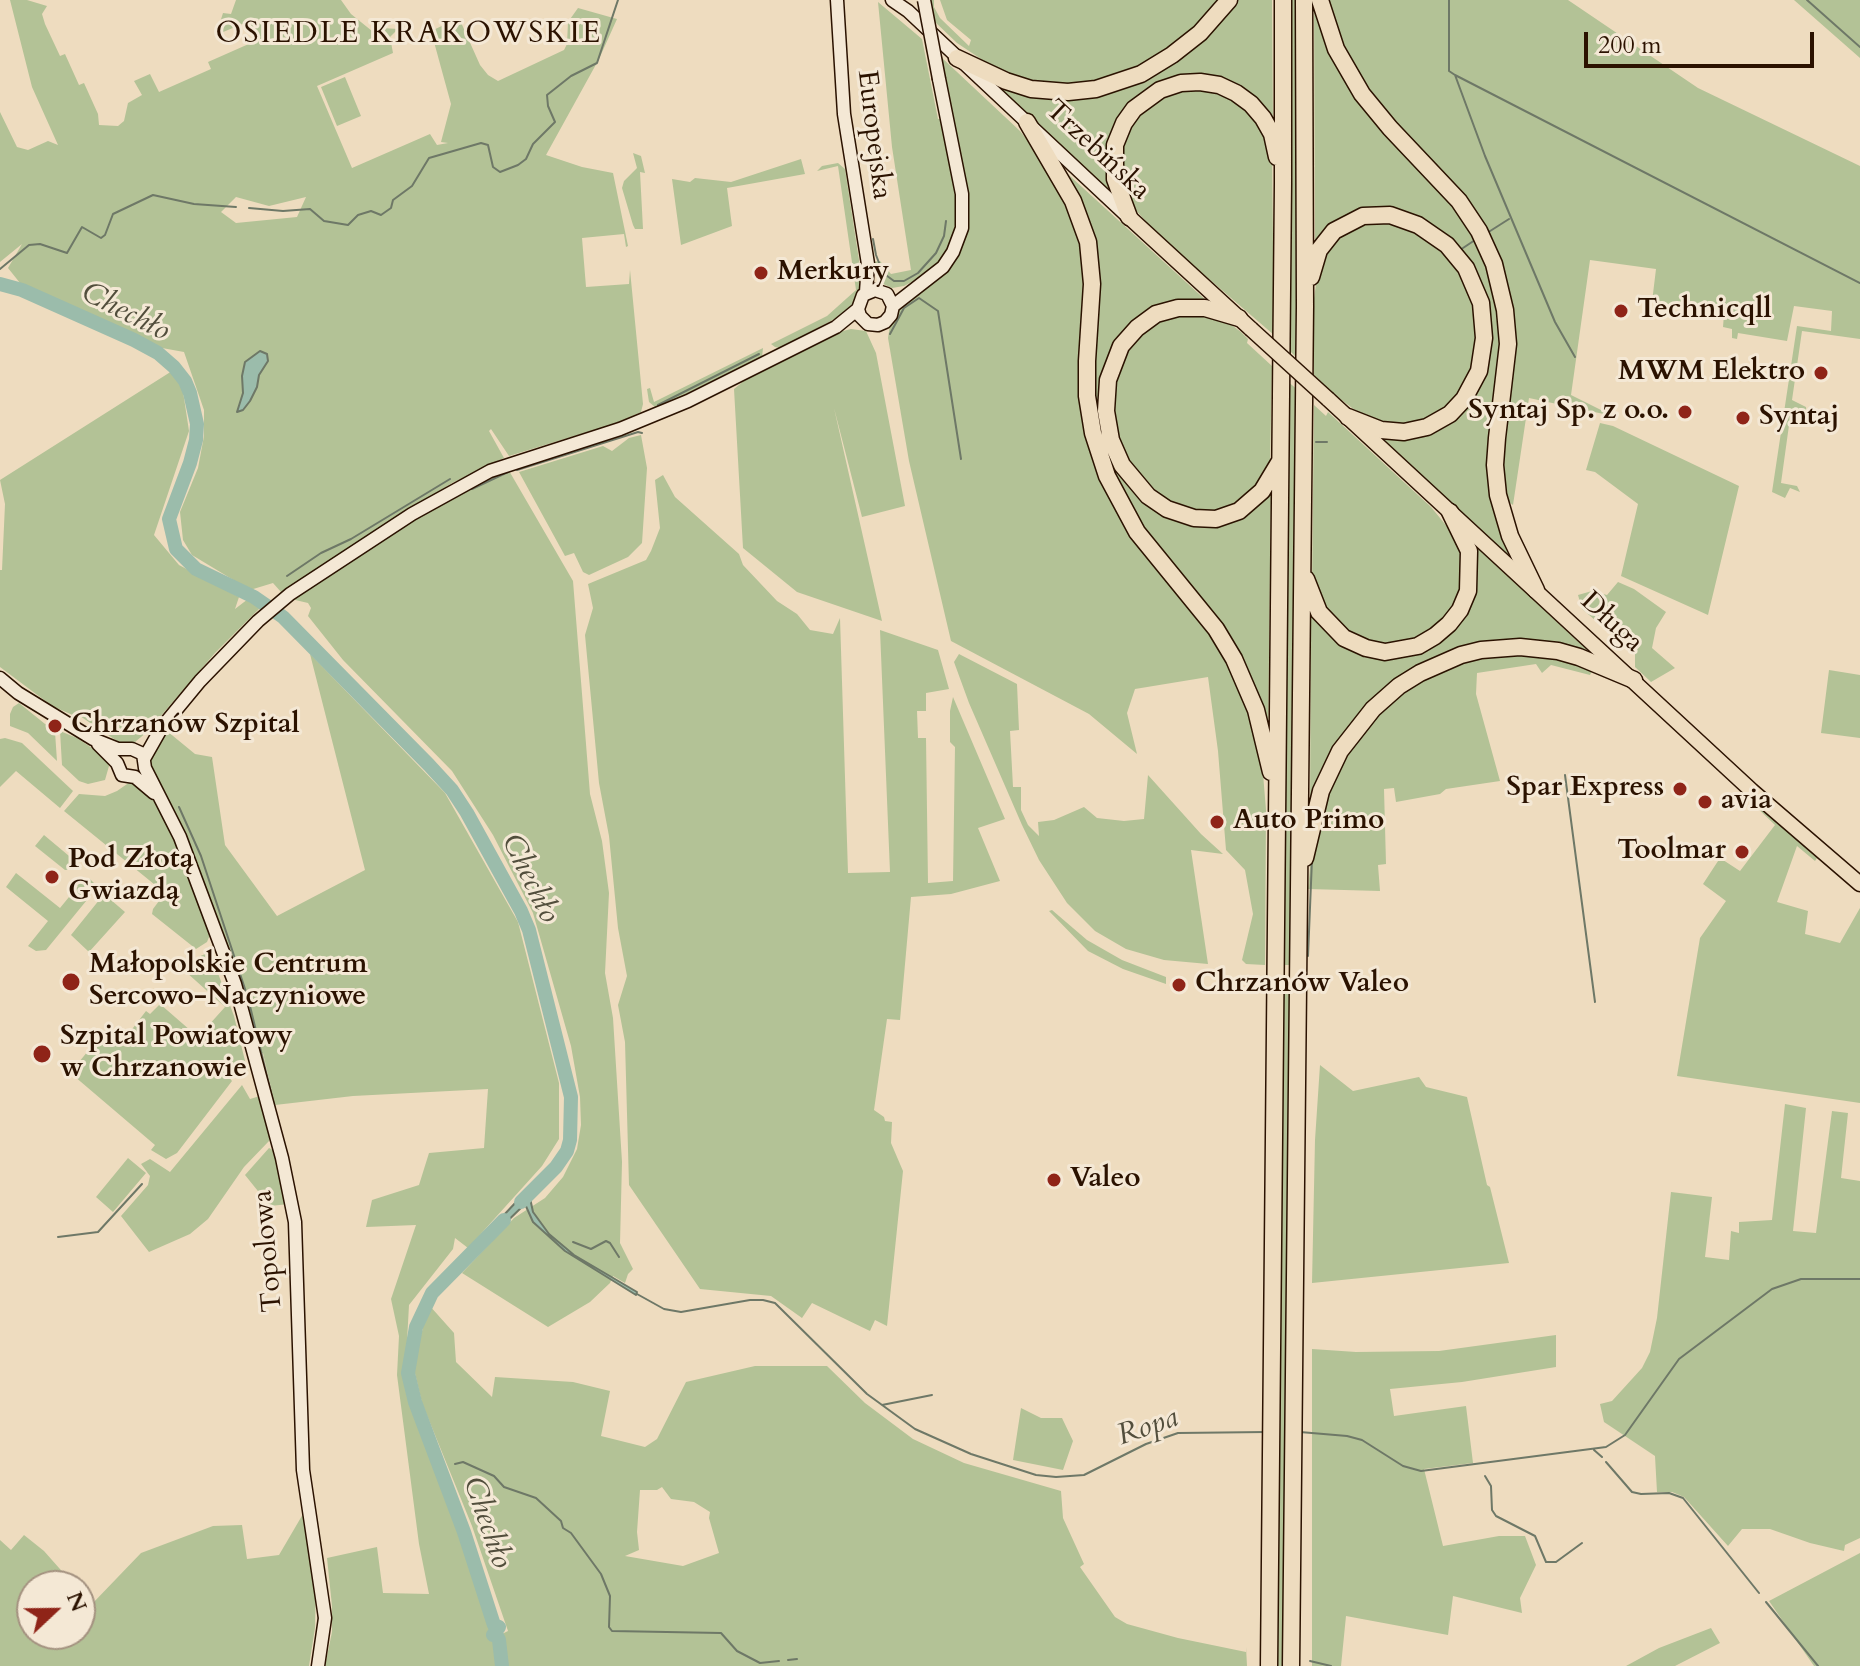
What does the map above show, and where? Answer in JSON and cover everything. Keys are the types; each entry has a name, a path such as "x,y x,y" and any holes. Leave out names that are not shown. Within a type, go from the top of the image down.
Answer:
{"highway":[{"path":"957,58 1031,89 1068,92 1107,86 1141,74 1183,48 1207,27 1229,0"},
{"path":"1269,1666 1283,0"},
{"path":"1291,1666 1305,306 1304,0"},
{"path":"1320,0 1336,49 1362,94 1383,121 1459,201 1479,231 1494,264 1505,310 1508,344 1497,438 1496,481 1507,528 1536,590"},
{"path":"1129,217 1115,179 1117,138 1139,104 1160,90 1181,83 1219,85 1251,104 1272,134 1283,183"},
{"path":"1027,122 1073,201 1088,242 1092,284 1087,396 1093,433 1107,476 1137,532 1216,629 1243,676 1261,726 1277,809"},
{"path":"1305,306 1315,259 1324,242 1346,223 1377,214 1409,221 1441,239 1466,268 1478,294 1484,338 1479,371 1464,399 1450,414 1427,427 1404,432 1381,430 1348,417"},
{"path":"1245,324 1205,308 1178,308 1156,314 1137,328 1121,346 1108,380 1106,411 1111,440 1127,472 1148,496 1167,509 1194,518 1226,516 1248,505 1262,491 1281,459"},
{"path":"1302,549 1311,595 1319,612 1335,631 1355,644 1374,651 1409,649 1435,636 1449,624 1460,610 1468,591 1469,551 1450,512"},
{"path":"1297,895 1316,811 1331,768 1354,731 1399,686 1461,655 1520,647 1558,651 1579,657 1634,680"},
{"path":"1275,1122 1296,1203"}],"main road":[{"name":"Trzebińska","path":"892,0 904,6 1328,399"},
{"path":"881,296 891,315 883,324 873,325 861,315 859,300 913,289 932,278 949,259 960,236 963,219 961,187 924,0"},
{"name":"Europejska","path":"840,3 845,126 868,264 881,296"},
{"path":"93,739 117,763 122,775 221,656 258,621 283,599 401,521 472,479 649,418 861,315"},
{"name":"Długa","path":"1328,399 1752,791 1860,884"},
{"path":"0,681 93,739 137,760"},
{"path":"117,763 121,753 137,760"},
{"name":"Topolowa","path":"137,760 180,837 235,984 292,1203 297,1238 303,1470 324,1607 318,1666"}],"shaded area":[{"path":"10,0 27,0 47,6 42,14 45,24 60,56 65,54 79,85 84,83 98,114 99,125 118,126 124,121 128,103 142,95 134,81 150,74 159,92 211,69 208,62 260,39 247,22 216,35 223,13 231,14 236,0 341,0 351,14 372,31 379,34 382,28 398,29 390,37 393,53 317,86 352,168 430,134 437,145 448,143 441,142 451,104 431,31 459,18 480,65 498,81 564,50 568,22 578,8 617,19 599,59 546,155 613,173 628,246 624,234 582,238 586,287 629,284 630,270 643,404 641,412 617,423 509,456 491,429 489,431 504,458 452,483 281,592 273,583 250,590 192,555 183,540 180,512 198,468 204,436 204,410 184,352 151,346 82,311 24,288 8,268 22,244 0,262 0,112 17,147 28,150 48,141 58,145 32,87","holes":["236,197 269,206 306,197 297,217 236,223 221,212"]},
{"path":"930,0 934,0 940,18 969,46 971,40 947,20 940,0 1224,0 1161,57 1105,82 1045,87 996,69 957,43 934,21"},
{"path":"1233,0 1272,0 1273,128 1265,112 1198,77 1123,118 1115,196 985,76 1017,89 1136,81"},
{"path":"1287,0 1299,0 1298,359 1287,348"},
{"path":"1314,0 1325,32 1481,242 1503,322 1491,445 1519,565 1373,433 1413,437 1483,374 1469,263 1392,210 1315,245"},
{"path":"1324,0 1568,0 1698,88 1860,166 1860,339 1802,331 1792,400 1806,407 1807,419 1790,418 1781,483 1797,486 1800,492 1790,488 1785,498 1772,492 1797,326 1831,331 1832,311 1794,306 1787,341 1738,333 1737,339 1732,338 1732,329 1723,327 1724,314 1652,302 1656,269 1590,260 1571,395 1613,416 1529,398 1513,505 1502,497 1499,479 1512,359 1497,257 1393,125 1344,55"},
{"path":"1794,0 1860,0 1860,58"},
{"path":"878,2 922,39 957,206 954,234 942,259 921,277 892,288 881,283 873,262 880,261 891,274 911,270 892,147"},
{"path":"941,57 1032,146 1048,168 1083,238 1096,460 1206,624 1237,676 1261,749 1266,810 1265,965 1246,964 1242,960 1253,914 1245,870 1226,850 1208,677 1135,689 1127,713 1137,754 1089,714 951,641 909,461 888,338 890,325 901,306 958,252 962,172"},
{"path":"345,77 361,116 337,126 321,87"},
{"path":"1186,87 1225,92 1257,117 1272,151 1274,335 1159,236 1132,206 1123,190 1119,146 1124,133 1148,102"},
{"path":"633,153 641,156 645,173 640,172 643,229 635,229 622,188 624,181 637,168"},
{"path":"801,159 805,174 727,188 732,226 681,245 672,179 731,182"},
{"path":"838,163 845,169 863,286 844,314 780,348 775,347 771,344 827,316 856,290 838,166 817,171 822,166"},
{"path":"1059,166 1210,304 1153,310 1104,380 1124,475 1202,523 1271,484 1268,741 1259,708 1117,490 1093,413 1095,287"},
{"path":"1387,220 1413,229 1449,255 1473,295 1478,351 1468,384 1444,414 1398,427 1360,414 1314,375 1314,298 1318,271 1327,247 1351,226"},
{"path":"1178,311 1229,323 1272,366 1270,464 1264,480 1228,511 1179,510 1135,476 1111,420 1116,368 1140,329"},
{"path":"851,329 866,331 876,353 905,506 862,517 834,408 882,621 797,592 743,548 734,389 755,372"},
{"path":"763,348 762,357 661,406 655,407 649,402 647,389 650,388 654,402"},
{"path":"260,351 267,354 268,361 259,375 250,401 237,412 243,393 245,362"},
{"path":"172,371 182,385 189,431 154,535 179,565 239,597 235,609 248,599 261,607 215,653 147,732 135,742 120,743 77,714 75,716 52,706 0,667 0,570 5,504 0,480"},
{"path":"1287,381 1298,390 1292,965 1280,965"},
{"path":"1314,405 1326,416 1328,412 1431,507 1458,546 1462,547 1463,589 1450,616 1416,640 1380,645 1357,638 1334,623 1312,586"},
{"path":"1600,423 1613,426 1739,486 1708,615 1621,576 1638,504 1595,472 1586,470"},
{"path":"641,435 647,468 642,543 628,557 589,575 583,572 574,553 565,556 519,472 603,446 612,451 629,438"},
{"path":"508,469 573,581 590,794 602,841 609,893 605,973 613,1018 622,1162 620,1243 633,1269 625,1283 613,1276 590,1302 548,1327 462,1273 514,1218 545,1198 563,1177 577,1149 581,1125 580,1097 571,1046 533,913 493,835 452,771 343,660 308,616 311,608 308,603 291,599 462,489"},
{"path":"663,475 675,497 739,554 743,565 777,601 797,614 810,630 833,634 840,618 848,873 890,872 880,630 938,650 949,689 926,693 926,711 917,711 918,738 926,738 928,883 953,881 955,747 950,742 950,711 953,697 1005,819 978,828 1000,881 951,894 911,897 900,1020 887,1019 874,1110 885,1121 892,1122 891,1143 903,1171 887,1326 875,1320 870,1331 812,1303 802,1318 771,1296 700,1289 629,1185 625,1042 618,1005 627,976 599,783 585,635 593,608 588,584 646,560 651,551 660,528 655,480"},
{"path":"1472,543 1598,660 1505,643 1377,699 1310,809 1311,612 1340,643 1382,658 1458,623"},
{"path":"1618,582 1634,589 1666,612 1656,628 1652,648 1675,668 1651,682 1635,667 1635,654 1582,609 1578,595 1592,591 1607,595"},
{"path":"1540,652 1593,669 1590,675 1551,665 1542,673 1536,664 1477,673 1476,694 1500,781 1446,789 1440,794 1396,802 1394,788 1384,789 1386,864 1378,865 1380,891 1308,889 1313,837 1320,807 1357,734 1401,690 1462,659"},
{"path":"310,654 445,793 518,922 559,1083 559,1139 542,1166 468,1248 455,1238 453,1249 409,1305 405,1378 499,1649 500,1666 325,1666 332,1632 327,1558 377,1547 383,1593 429,1594 419,1544 397,1375 399,1336 391,1299 416,1225 366,1227 372,1200 419,1185 429,1153 484,1148 488,1089 353,1096 275,1105 263,1053 259,1053 240,983 184,834 150,769 150,759 167,731 195,754 212,757 225,845 277,916 365,870"},
{"path":"959,654 1017,684 1019,730 1010,731 1013,787 1021,787 1021,810 1028,825 1039,836 1038,822 1054,820 1084,807 1097,818 1124,821 1144,819 1148,775 1223,854 1191,850 1208,964 1164,960 1126,949 1095,931 1067,903 1039,860 969,703 954,662"},
{"path":"1829,670 1860,675 1860,738 1821,733"},
{"path":"19,703 55,732 57,761 28,733 10,726 10,714"},
{"path":"60,731 104,756 109,766 105,780 88,784 79,781 62,765"},
{"path":"0,739 22,743 73,791 60,808 16,771 0,787"},
{"path":"130,782 152,797 170,825 211,932 207,942 196,949 152,914 165,893 64,811 79,794 105,796"},
{"path":"1752,799 1817,858 1815,861 1797,846 1777,902 1808,911 1805,934 1840,943 1860,908 1860,1103 1677,1076 1700,938 1726,901 1703,884 1720,858 1740,871 1775,825 1752,803"},
{"path":"44,835 82,868 65,870 35,846"},
{"path":"16,873 60,908 78,886 71,880 89,878 95,884 89,893 91,895 46,950 36,951 28,946 48,921 6,887"},
{"path":"104,894 125,912 89,952 71,935"},
{"path":"1052,910 1087,940 1122,960 1166,977 1166,984 1123,969 1088,951 1049,911"},
{"path":"210,952 234,1016 248,1073 239,1076 226,1066 223,1070 232,1081 177,1153 166,1159 151,1150 155,1145 74,1076 74,1068 107,1028 123,1041 146,1011 150,1014 160,1004 198,1037 225,1007 186,972 198,957"},
{"path":"1280,978 1292,978 1287,1666 1272,1666"},
{"path":"1320,1065 1353,1091 1419,1077 1426,1087 1467,1097 1509,1263 1312,1283"},
{"path":"242,1085 250,1099 260,1096 269,1141 244,1167 208,1219 190,1234 149,1252 121,1216 148,1185 150,1176 141,1164 150,1159 170,1172"},
{"path":"1785,1104 1806,1108 1793,1231 1816,1233 1832,1111 1848,1113 1841,1178 1860,1181 1860,1538 1845,1545 1844,1551 1770,1529 1742,1529 1728,1546 1684,1497 1672,1492 1657,1492 1655,1456 1604,1422 1600,1404 1612,1401 1642,1368 1650,1352 1657,1318 1671,1192 1712,1197 1705,1257 1729,1260 1731,1231 1739,1233 1739,1222 1772,1220"},
{"path":"269,1148 275,1151 289,1204 270,1206 245,1175"},
{"path":"128,1158 146,1173 113,1212 96,1197"},
{"path":"531,1186 536,1190 530,1198 533,1212 549,1234 574,1255 637,1292 636,1295 565,1251 533,1222 525,1204 492,1236 489,1231"},
{"path":"429,1305 454,1333 456,1362 492,1397 495,1377 573,1382 610,1391 601,1436 645,1447 657,1439 686,1382 755,1366 827,1366 865,1403 913,1439 964,1463 1061,1491 1063,1518 1084,1564 1080,1567 1115,1617 1127,1624 1178,1638 1246,1652 1246,1647 1247,1666 505,1666 500,1635 508,1631 472,1526 422,1403 413,1365","holes":["662,1487 671,1499 694,1502 710,1512 719,1553 683,1566 625,1556 639,1550 640,1490"]},
{"path":"1556,1335 1556,1367 1462,1382 1390,1389 1394,1416 1466,1406 1473,1463 1424,1469 1443,1546 1499,1536 1525,1536 1536,1565 1520,1598 1522,1613 1453,1596 1448,1635 1346,1616 1341,1666 1312,1666 1312,1349 1439,1351"},
{"path":"1021,1408 1041,1418 1062,1418 1073,1441 1063,1470 1013,1460"},
{"path":"303,1514 316,1581 315,1628 309,1666 0,1666 0,1540 11,1550 24,1535 61,1570 16,1570 16,1650 96,1650 96,1600 141,1553 213,1526 242,1525 247,1559 279,1555"},
{"path":"1860,1553 1860,1666 1814,1666 1769,1601"},
{"path":"1711,1628 1720,1643 1675,1666 1626,1666 1659,1648"}],"waterway":[{"path":"249,208 283,211 310,209 324,221 348,225 358,215 371,211 381,215 391,208 393,200 412,186 429,158 481,143 488,145 493,167 500,172 518,165 555,122 547,95 571,76 597,63 618,0"},
{"path":"1449,0 1449,71 1455,75 1485,156 1555,322 1575,357"},
{"path":"1807,0 1860,47"},
{"path":"1455,75 1860,283"},
{"path":"0,269 29,245 40,244 67,253 82,227 101,238 113,214 153,195 194,204 236,207"},
{"path":"1487,233 1509,219"},
{"path":"873,239 883,273 894,281 904,281 918,273 936,253 944,236 946,221"},
{"path":"1460,250 1475,240"},
{"name":"Chechło","path":"0,284 22,290 134,340 158,353 174,367 190,393 197,424 190,463 169,519 176,549 196,569 254,597 283,617 429,765 452,790 467,813 529,930 571,1097 567,1151 556,1167 521,1202"},
{"path":"890,334 904,308 919,298 938,311 961,459"},
{"path":"658,405 759,354"},
{"path":"517,470 642,433"},
{"path":"1316,442 1327,442"},
{"path":"472,489 508,472"},
{"path":"287,576 450,479"},
{"name":"Chechło","path":"252,601 259,595"},
{"path":"1565,775 1595,1002"},
{"path":"179,807 201,856 248,998 275,1109"},
{"path":"1308,956 1312,859"},
{"path":"58,1237 98,1232 142,1184"},
{"name":"Chechło","path":"502,1666 499,1640 493,1635 499,1627 494,1625 464,1532 415,1402 408,1373 416,1327 432,1293 504,1220"},
{"path":"573,1242 591,1249 606,1241 619,1257"},
{"name":"Ropa","path":"1300,1432 1362,1440 1403,1466 1421,1471 1606,1447 1625,1435 1679,1359 1772,1289 1801,1279 1860,1279"},
{"name":"Ropa","path":"637,1294 664,1309 681,1312 750,1300 775,1303 867,1394 915,1429 971,1454 1036,1475 1084,1475 1146,1444 1178,1433 1266,1432"},
{"path":"882,1405 932,1395"},
{"path":"1594,1450 1602,1457"},
{"name":"Chechło","path":"434,1452 438,1453"},
{"path":"455,1464 463,1462 494,1476 504,1487 536,1498 561,1521 563,1528 571,1533 601,1574 610,1596 609,1627 612,1631 721,1633 737,1651 760,1663 779,1661"},
{"path":"1606,1462 1632,1492 1669,1493 1683,1498 1759,1593"},
{"path":"1485,1476 1491,1486 1492,1510 1496,1516 1535,1536 1546,1562 1556,1562 1582,1543"},
{"path":"1766,1602 1818,1666"},
{"path":"318,1611 319,1622"},
{"path":"788,1660 797,1659"},
{"path":"1310,1661 1331,1666"}],"place":[{"name":"Merkury","path":"761,273"},
{"name":"Technicqll","path":"1621,311"},
{"name":"MWM Elektro","path":"1821,373"},
{"name":"Syntaj Sp. z o.o.","path":"1685,412"},
{"name":"Syntaj","path":"1743,418"},
{"name":"Chrzanów Szpital","path":"55,726"},
{"name":"Spar Express","path":"1680,789"},
{"name":"avia","path":"1705,802"},
{"name":"Auto Primo","path":"1217,822"},
{"name":"Toolmar","path":"1742,852"},
{"name":"Pod Złotą Gwiazdą","path":"52,877"},
{"name":"Małopolskie Centrum Sercowo-Naczyniowe","path":"71,982"},
{"name":"Chrzanów Valeo","path":"1179,985"},
{"name":"Szpital Powiatowy w Chrzanowie","path":"42,1054"},
{"name":"Valeo","path":"1054,1180"}],"district":[{"name":"OSIEDLE KRAKOWSKIE","path":"409,35"}]}
